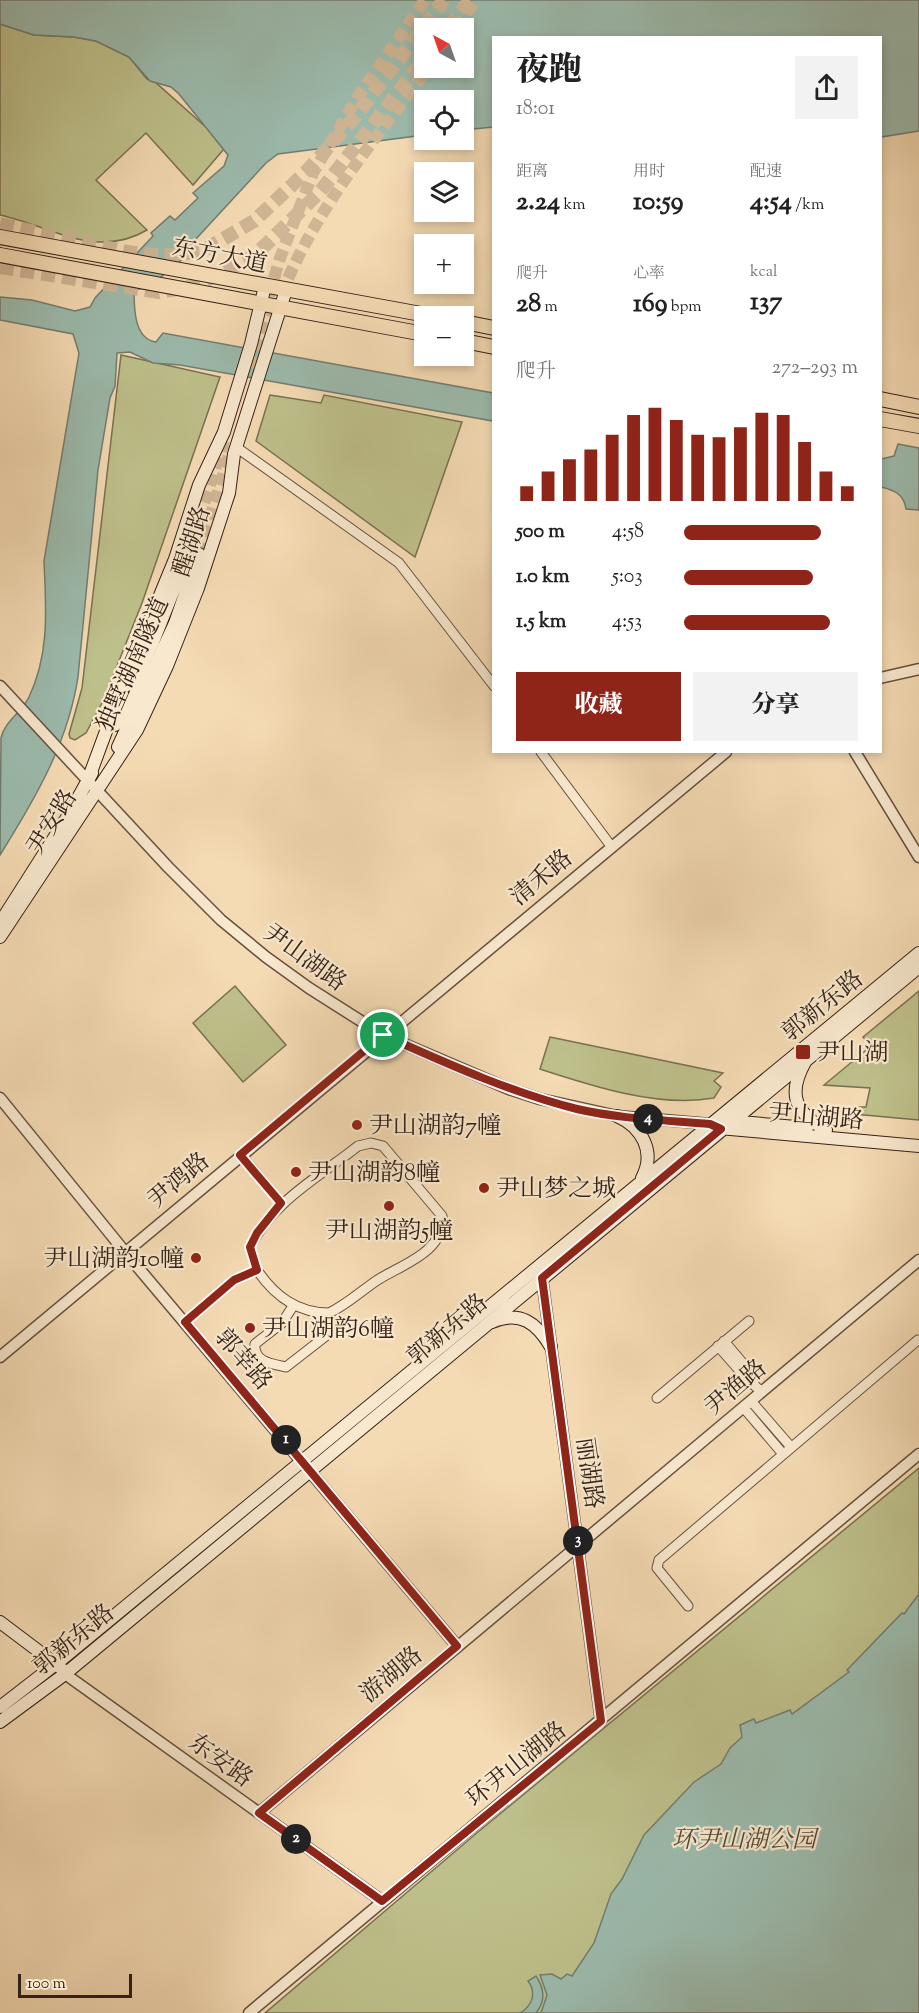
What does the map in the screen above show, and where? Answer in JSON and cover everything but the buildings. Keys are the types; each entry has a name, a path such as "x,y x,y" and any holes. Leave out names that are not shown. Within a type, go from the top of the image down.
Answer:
{"main road":[{"name":"东方大道","path":"0,237 414,313"},
{"name":"东方大道","path":"0,255 414,332"},
{"name":"醒湖路","path":"93,784 122,688 176,559 199,485 224,432 251,344 265,286"},
{"name":"醒湖路","path":"93,784 137,730 167,666 198,588 229,494 236,447 286,290"},
{"path":"474,324 492,328"},
{"path":"474,343 492,347"},
{"path":"882,399 919,407"},
{"path":"882,419 919,426"},
{"name":"独墅湖南隧道","path":"93,784 166,643 194,554"},
{"name":"尹安路","path":"0,923 68,816 93,784"},
{"name":"尹安路","path":"0,937 45,873 93,784"},
{"name":"郭新东路","path":"0,1722 58,1668 538,1274 919,953"},
{"name":"郭新东路","path":"731,1120 919,967"},
{"path":"808,1058 797,1079 796,1098 806,1116 826,1130"},
{"path":"617,1116 638,1129 646,1146 648,1163 638,1183"},
{"name":"尹山湖路","path":"715,1127 731,1120 919,1138"},
{"name":"郭新东路","path":"307,1465 483,1327 638,1183 715,1127"},
{"name":"尹山湖路","path":"715,1127 919,1146"},
{"path":"483,1327 508,1317 524,1319 536,1326 551,1347"},
{"name":"东安路","path":"0,1622 58,1668"},
{"name":"东安路","path":"0,1632 58,1668"},
{"name":"郭新东路","path":"0,1707 58,1668"}],"street":[{"path":"236,447 399,563 492,684"},
{"path":"882,678 919,669"},
{"name":"尹山湖路","path":"0,686 20,704 168,867 221,920 309,988 383,1035 509,1089 578,1109 617,1116 715,1127"},
{"path":"542,753 611,846"},
{"name":"清禾路","path":"383,1035 725,753"},
{"path":"856,753 919,857"},
{"name":"尹鸿路","path":"0,1357 383,1035"},
{"name":"郭莘路","path":"0,1098 125,1252 307,1465 457,1646"},
{"path":"370,1143 383,1146 442,1216 443,1223 435,1242 410,1265 396,1268 342,1307 325,1314 293,1306 270,1289 257,1270 250,1247 257,1233 281,1203 358,1146 370,1143"},
{"path":"240,1155 281,1203"},
{"name":"尹渔路","path":"578,1546 747,1404 758,1387 919,1260"},
{"path":"185,1322 234,1280 257,1270"},
{"name":"丽湖路","path":"538,1274 551,1347 601,1721"},
{"path":"293,1306 282,1323 255,1344 254,1351 259,1358 286,1367 330,1332 325,1314"},
{"path":"657,1398 749,1321"},
{"path":"688,1605 658,1571 659,1560 918,1340"},
{"path":"721,1343 751,1373 758,1387"},
{"path":"747,1404 791,1448"},
{"path":"747,1404 783,1454"},
{"name":"环尹山湖路","path":"249,2013 919,1454"},
{"name":"游湖路","path":"259,1813 578,1546"},
{"name":"东安路","path":"58,1668 382,1901"}],"green space":[{"path":"0,24 34,35 74,37 96,41 129,57 147,79 155,82 208,129 224,149 193,185 146,133 96,180 147,230 128,238 110,242 74,238 0,215"},
{"path":"121,355 220,377 142,603 103,701 86,733 75,740 70,738 69,734 82,688"},
{"path":"270,395 321,403 324,395 462,422 415,557 256,441"},
{"path":"235,986 286,1045 243,1082 193,1023"},
{"path":"919,991 919,1120 854,1114 856,1107 866,1107 870,1088 824,1085 871,1046 863,1037"},
{"path":"550,1037 723,1073 714,1081 721,1087 714,1098 671,1100 626,1094 581,1082 540,1069"},
{"name":"环尹山湖公园","path":"919,1468 919,2013 265,2013 478,1832"}],"shaded area":[{"path":"0,0 919,0 919,131 882,137 882,36 492,36 492,127 474,129 474,90 414,90 414,136 278,154 266,163 195,240 186,256 149,287 134,290 137,322 143,335 156,342 163,333 492,393 492,421 180,365 153,363 130,352 117,353 115,386 110,398 98,470 78,677 73,701 67,725 48,770 26,813 0,855 1,738 6,727 29,697 36,680 44,647 44,561 79,353 73,334 0,320 0,297 32,300 75,311 90,307 95,298 153,236 151,233 170,216 175,220 198,198 193,193 224,166 228,155 171,87 150,81 129,57 96,41 74,37 34,35 0,24"},
{"path":"898,444 919,448 919,510 906,509 898,493 882,487 882,459 894,456"},
{"path":"919,1594 919,2013 541,2013 547,1995 540,1975 552,1974 561,1979 567,1974 572,1976 594,1943 611,1894 622,1879 644,1835 694,1782 721,1764 730,1748 742,1737 740,1725 754,1719 756,1723 790,1710 792,1714 849,1672 847,1670 902,1613 904,1614"},
{"path":"536,1976 542,1990 541,2004 536,2013 520,2013 528,2007 532,1999 532,1990 528,1981"}],"tunnel":[{"path":"264,313 280,258 313,173 357,98 425,0"},
{"path":"0,224 127,252 163,256 201,252 254,221 307,171 355,117 444,0"},
{"path":"456,18 470,0"},
{"path":"463,18 476,0"},
{"path":"0,267 159,292 190,287 222,273 254,256 319,193 414,72"},
{"path":"281,295 296,262 329,204 420,78"},
{"path":"255,369 273,314"},
{"path":"188,554 224,441"},
{"path":"199,554 232,446"}],"place":[{"name":"尹山湖","path":"803,1052"},
{"name":"尹山湖韵7幢","path":"357,1125"},
{"name":"尹山湖韵8幢","path":"296,1172"},
{"name":"尹山梦之城","path":"484,1188"},
{"name":"尹山湖韵5幢","path":"389,1206"},
{"name":"尹山湖韵10幢","path":"196,1258"},
{"name":"尹山湖韵6幢","path":"250,1328"}],"route":[{"path":"383,1035 509,1089 540,1099 617,1116 710,1124 721,1129 542,1278 601,1721 382,1901 259,1813 457,1646 185,1322 234,1280 246,1277 257,1270 250,1247 257,1233 281,1203 240,1155 383,1035"}]}
